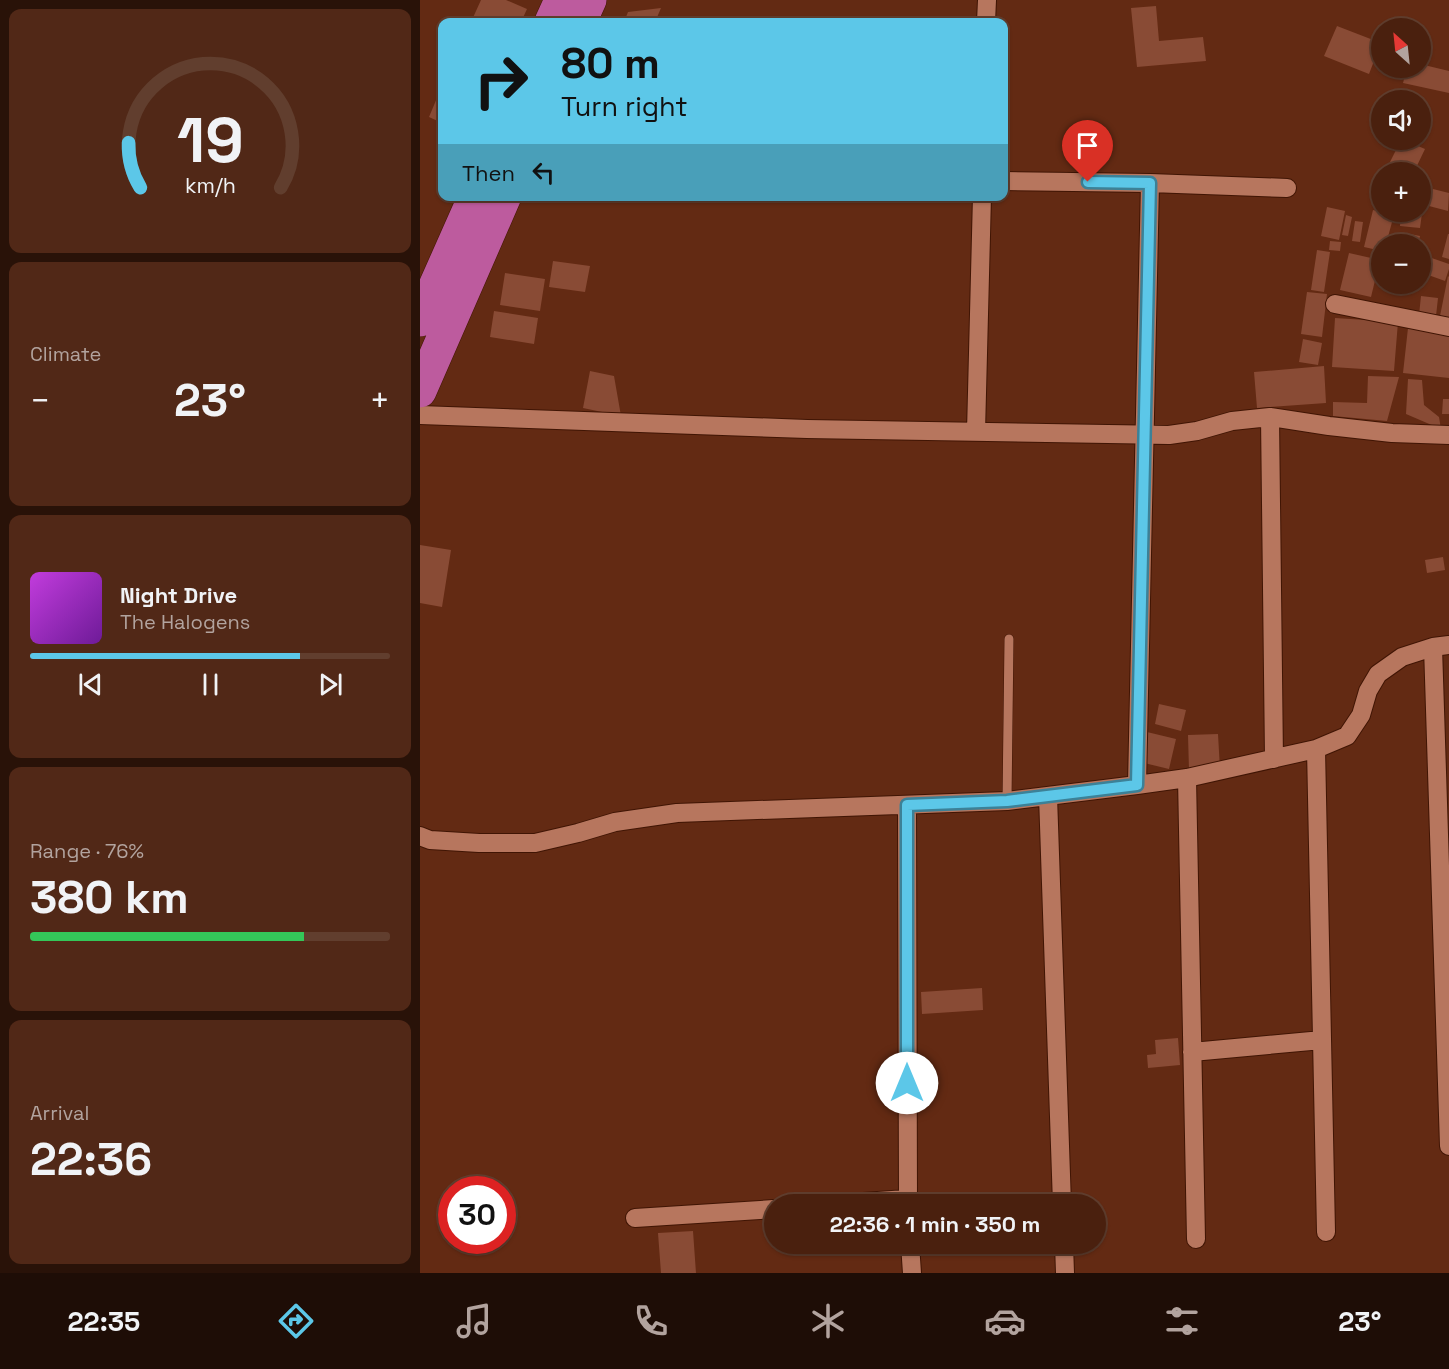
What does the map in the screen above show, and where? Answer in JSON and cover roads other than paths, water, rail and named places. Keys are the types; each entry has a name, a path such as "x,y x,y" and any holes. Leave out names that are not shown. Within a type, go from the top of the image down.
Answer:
{"highway":[{"path":"553,18 561,0"},
{"path":"582,18 590,0"},
{"path":"420,320 473,201"},
{"path":"420,391 503,201"}],"street":[{"path":"986,18 987,0"},
{"path":"1008,181 1287,188"},
{"path":"1137,785 1150,183"},
{"path":"976,432 982,201"},
{"path":"1335,304 1449,327"},
{"path":"420,415 795,428 1144,435 1169,435 1197,431 1233,421 1270,417 1360,430 1449,435"},
{"path":"1270,417 1274,759"},
{"path":"420,836 430,840 479,843 535,843 615,822 677,813 1007,801 1187,778 1316,749 1347,736 1361,715 1368,691 1378,674 1402,657 1441,646 1449,1146"},
{"path":"1316,749 1326,1233"},
{"path":"1187,778 1196,1239"},
{"path":"1048,796 1062,1194"},
{"path":"907,805 908,1194"},
{"path":"1192,1052 1322,1040"},
{"path":"635,1218 764,1210"},
{"path":"911,1254 912,1273"},
{"path":"1064,1254 1065,1273"}],"lane":[{"path":"1007,801 1010,639"}]}
